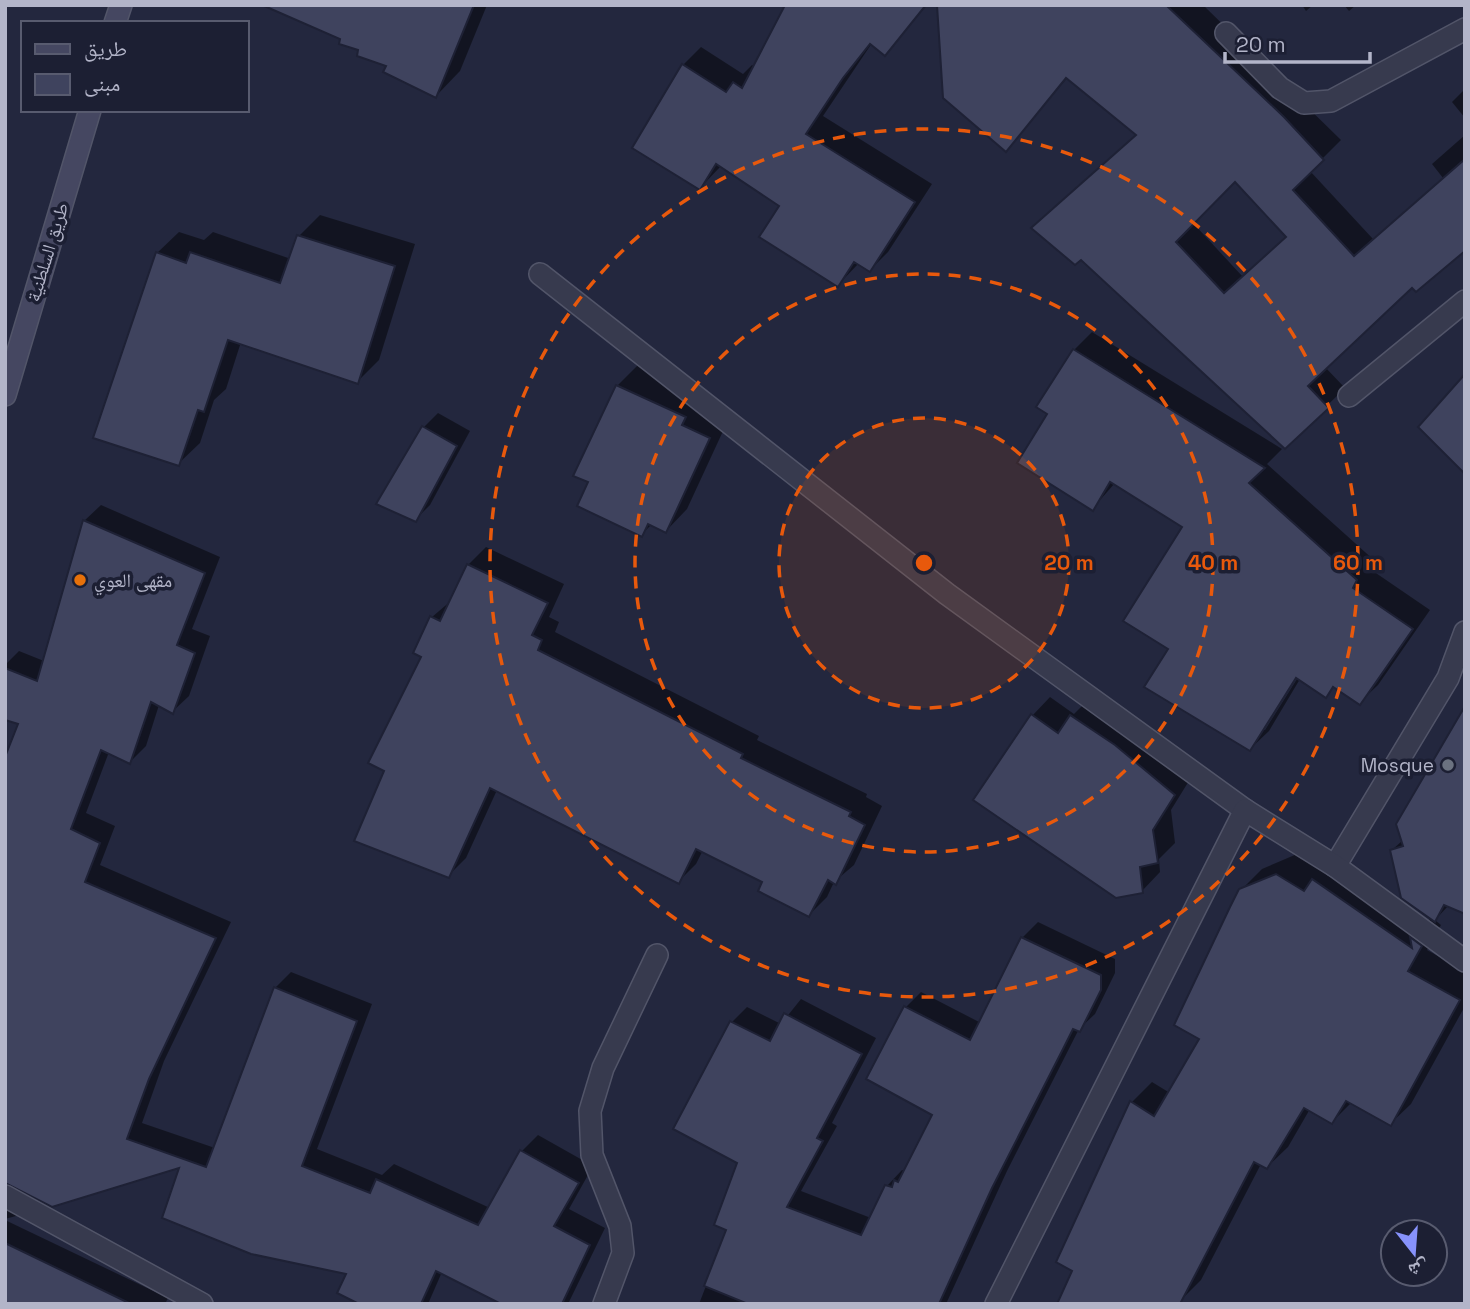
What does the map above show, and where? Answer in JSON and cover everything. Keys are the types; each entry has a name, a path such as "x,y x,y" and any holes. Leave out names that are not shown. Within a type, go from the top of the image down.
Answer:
{"main road":[{"name":"طريق السلطنية","path":"5,394 89,112"}],"street":[{"path":"1226,33 1280,88 1304,103 1332,101 1465,29"},
{"path":"540,274 947,594 1245,810 1335,866 1465,961"},
{"path":"1349,396 1465,301"},
{"path":"1335,866 1448,677 1465,632"},
{"path":"996,1304 1245,810"},
{"path":"604,1304 623,1253 620,1226 592,1155 590,1111 603,1068 657,955"},
{"path":"5,1196 202,1304"}],"building":[{"path":"262,5 474,5 436,98 383,72 386,66 357,56 358,50 339,44 340,39"},
{"path":"785,5 926,5 885,56 870,44 843,78 806,134 915,202 870,272 854,262 838,287 759,237 779,206 716,164 700,190 632,148 682,64 726,92 733,82 742,88"},
{"path":"937,5 1166,5 1284,117 1324,160 1293,190 1354,256 1465,159 1465,251 1416,292 1412,288 1308,386 1329,408 1285,449 1081,260 1075,265 1031,228 1136,135 1066,78 1006,152 943,98","holes":["1235,182 1286,237 1224,293 1176,242"]},
{"path":"297,235 395,266 358,384 228,340 204,412 198,410 179,466 93,438 156,252 186,263 190,252 280,283"},
{"path":"1073,349 1265,468 1249,483 1357,580 1353,588 1413,629 1360,705 1333,687 1326,698 1296,678 1250,751 1144,687 1168,649 1123,621 1182,527 1110,482 1093,511 1017,463 1047,414 1036,407"},
{"path":"1465,374 1465,474 1418,427"},
{"path":"616,385 686,417 682,425 710,438 666,533 648,524 642,537 577,506 588,482 573,476"},
{"path":"422,426 457,446 416,522 376,504"},
{"path":"83,520 205,573 177,645 195,653 173,714 151,702 130,764 101,750 71,829 100,843 85,882 216,938 149,1079 127,1139 206,1167 274,987 357,1021 302,1166 370,1193 376,1179 478,1225 520,1150 579,1183 554,1226 590,1245 562,1304 501,1304 436,1271 421,1304 359,1304 337,1293 346,1274 251,1254 162,1218 179,1168 52,1207 5,1183 5,757 18,724 5,720 5,668 37,681"},
{"path":"467,564 548,603 532,635 542,640 538,650 743,754 741,758 851,812 849,816 865,825 836,885 828,880 809,917 758,891 762,882 696,849 679,884 490,788 449,878 354,841 384,771 368,763 421,657 413,653 430,616 440,621"},
{"name":"Mosque","path":"1465,706 1465,914 1444,905 1435,922 1401,898 1390,850 1403,846 1396,824"},
{"path":"1031,714 1058,733 1070,715 1115,745 1175,795 1153,830 1158,863 1140,867 1143,893 1116,898 973,800"},
{"path":"1276,874 1304,891 1312,879 1412,948 1410,937 1422,946 1408,971 1460,1000 1391,1126 1346,1101 1332,1124 1304,1108 1267,1169 1254,1162 1180,1304 1057,1304 1072,1271 1056,1262 1130,1101 1154,1116 1199,1039 1174,1025 1239,889"},
{"path":"1021,937 1101,975 1101,990 1080,1032 1073,1029 992,1188 939,1304 748,1304 704,1286 726,1230 714,1225 737,1163 673,1129 730,1021 770,1041 784,1013 862,1054 817,1138 823,1141 787,1207 861,1235 885,1185 892,1187 894,1180 898,1182 932,1115 866,1079 904,1006 970,1040"},
{"path":"5,1243 131,1304 5,1304"}],"place":[{"name":"مقهى العوي","path":"80,580"},
{"name":"Mosque","path":"1448,765"}]}
